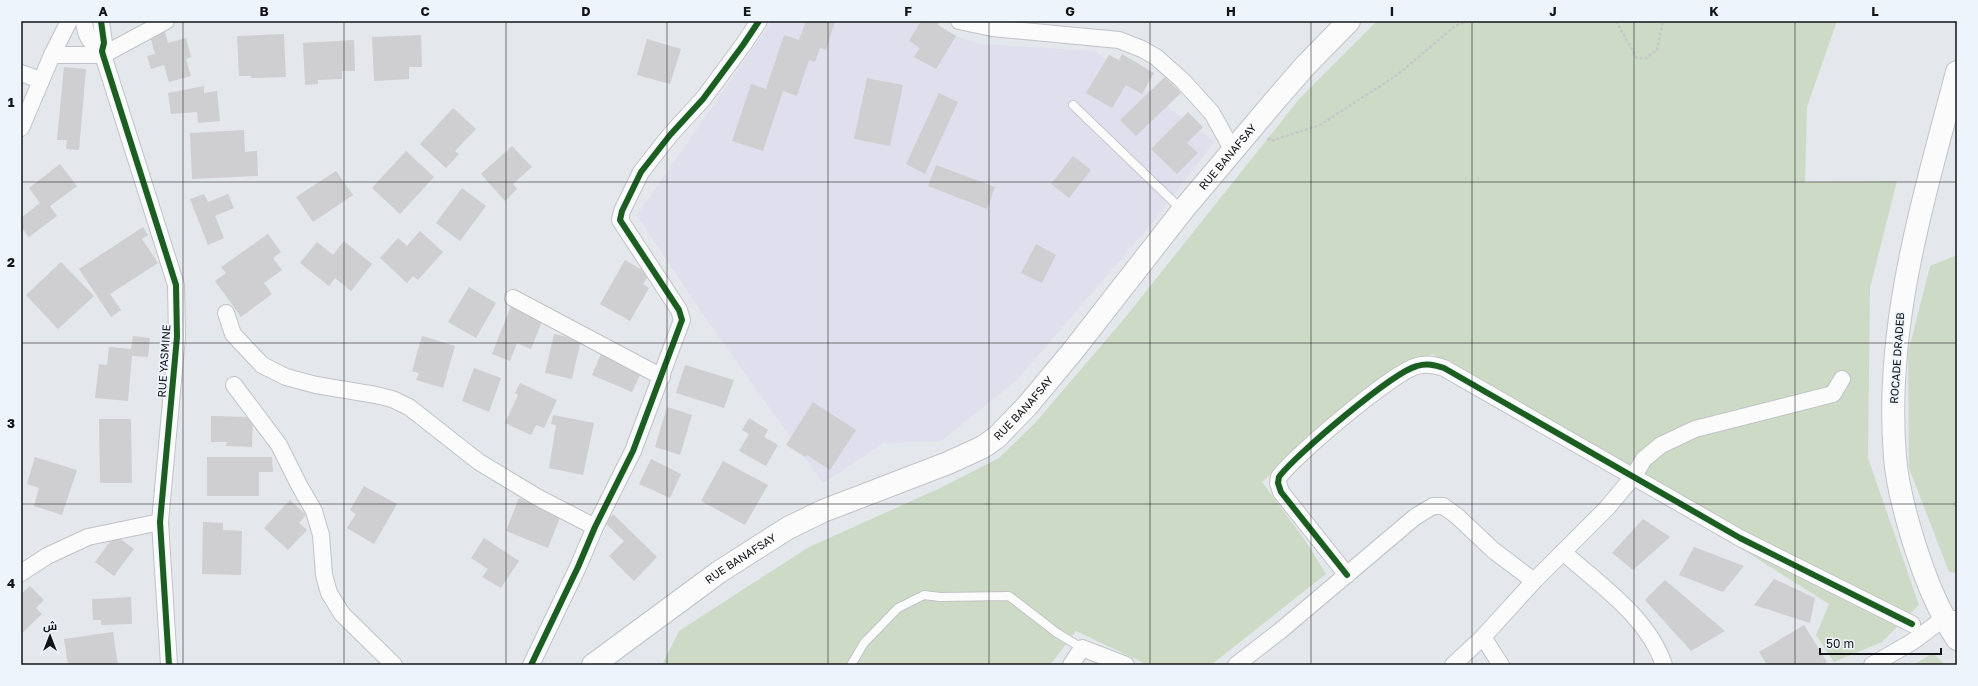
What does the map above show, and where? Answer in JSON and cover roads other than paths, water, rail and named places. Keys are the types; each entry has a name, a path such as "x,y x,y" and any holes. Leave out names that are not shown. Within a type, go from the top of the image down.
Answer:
{"main road":[{"name":"RUE BANAFSAY","path":"593,665 719,572 788,528 823,511 948,464 983,447 997,437 1027,406 1072,352 1182,211 1253,127 1305,66 1349,21"},
{"name":"ROCADE DRADEB","path":"1957,72 1910,256 1897,329 1894,381 1895,459 1908,521 1921,566 1950,619 1957,639"}],"street":[{"path":"21,128 40,80 69,21"},
{"path":"84,21 86,36 102,53"},
{"name":"RUE YASMINE","path":"101,21 104,42 102,53 176,285 177,337 160,522 169,665"},
{"path":"52,54 102,53 166,21"},
{"path":"531,665 578,567 595,527 633,452 680,328 682,314 620,220 620,215 641,172 670,134 703,99 759,21"},
{"path":"959,21 992,28 1119,40 1142,49 1156,57 1182,80 1212,113 1233,151"},
{"path":"21,73 40,80"},
{"path":"513,298 662,377"},
{"path":"226,313 233,334 262,365 286,377 308,383 387,398 410,407 479,462 536,497 595,527"},
{"path":"1347,575 1281,492 1278,483 1279,477 1334,425 1392,381 1418,365 1433,364 1444,368 1740,538 1912,624"},
{"path":"1453,665 1483,637 1534,581 1607,508 1633,477 1644,459 1661,444 1695,429 1833,394 1842,379"},
{"path":"234,385 279,445 314,511 321,535 324,575 329,593 342,614 394,665"},
{"path":"1236,665 1347,575 1415,517 1433,506 1439,505 1457,516 1493,550 1534,581"},
{"path":"21,573 47,556 88,537 160,522"},
{"path":"1563,552 1632,614 1647,632 1664,665"},
{"path":"1872,665 1950,619"},
{"path":"1483,637 1501,665"},
{"path":"1071,665 1082,648 1126,665"}],"lane":[{"path":"1073,105 1182,211"},
{"path":"851,665 864,643 898,608 924,595 940,597 1009,596 1057,633 1082,648"}]}
